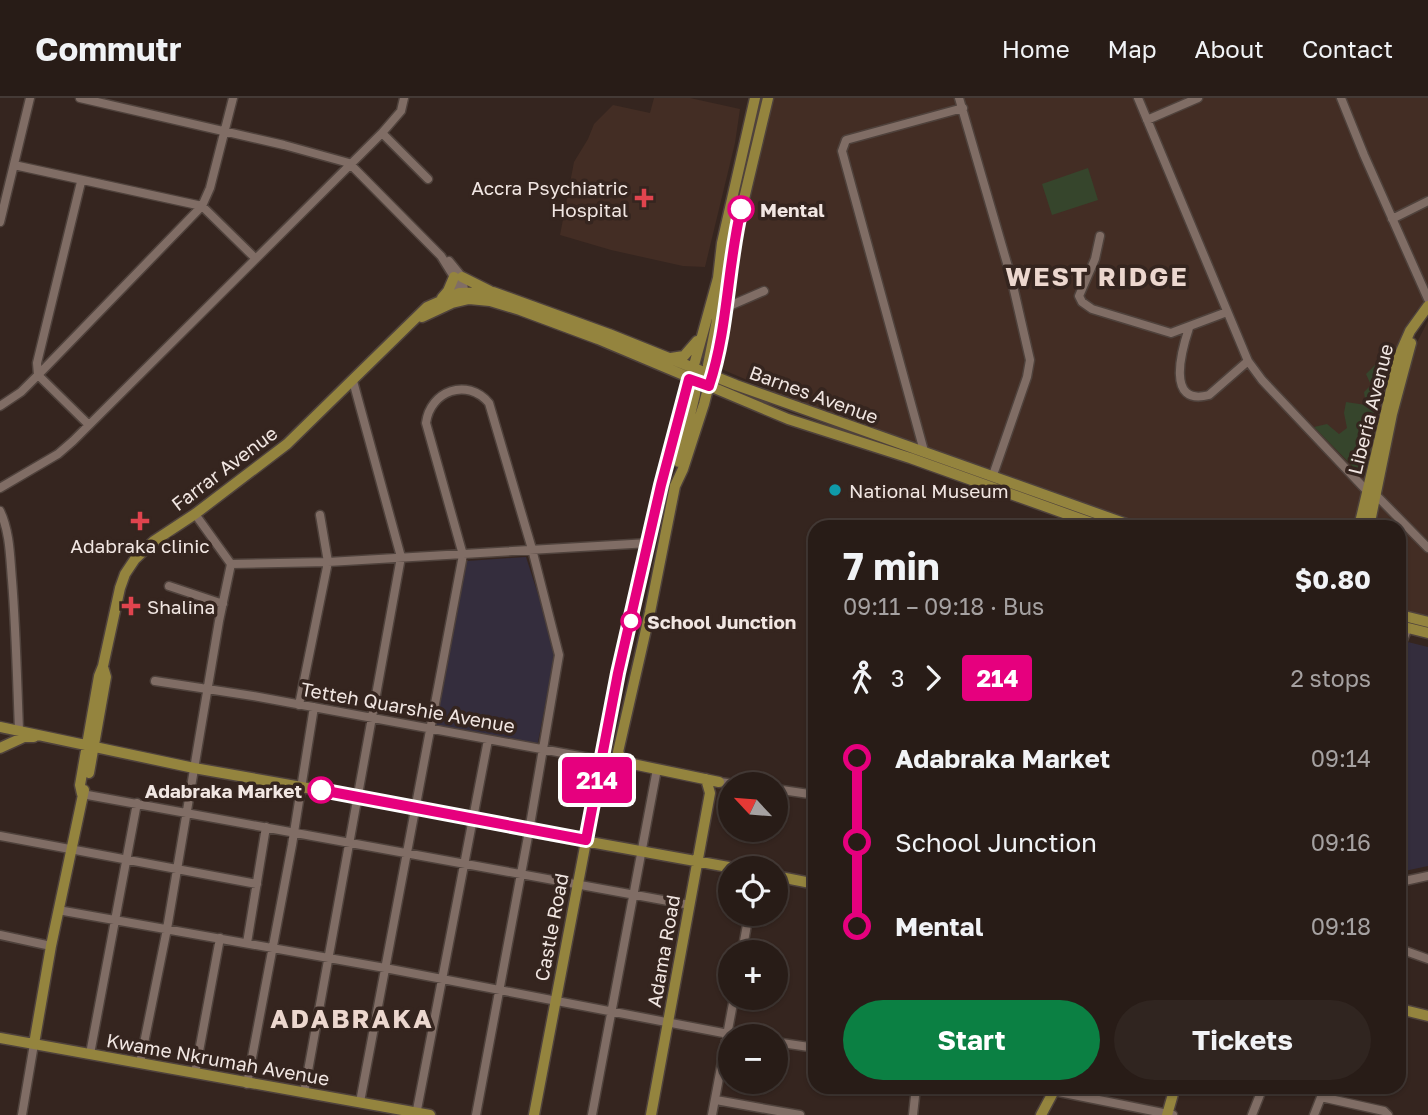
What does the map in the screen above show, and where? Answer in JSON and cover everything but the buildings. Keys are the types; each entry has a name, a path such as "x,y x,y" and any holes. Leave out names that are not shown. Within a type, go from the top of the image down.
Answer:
{"main road":[{"name":"Castle Road","path":"657,769 623,762 618,752 675,486 704,404 701,377 702,331 718,278 722,243 755,98"},
{"name":"Castle Road","path":"534,1115 618,673 661,485 685,393 701,377 719,348 727,307 733,245 768,98"},
{"path":"440,299 458,277 493,292"},
{"path":"675,486 717,320 718,278"},
{"name":"Barnes Avenue","path":"440,299 493,292 668,358 728,394 809,426 909,458 1083,520"},
{"name":"Barnes Avenue","path":"462,296 520,310 669,369 736,385 1117,520"},
{"name":"Farrar Avenue","path":"412,322 462,296"},
{"name":"Farrar Avenue","path":"34,1044 82,794 80,785 106,677 103,666 125,574 145,549 287,444 412,322 440,299"},
{"name":"Liberia Avenue","path":"1370,520 1371,493 1399,356 1410,331 1428,306"},
{"name":"Liberia Avenue","path":"1361,520 1408,352 1428,315"},
{"path":"668,358 687,354 702,331"},
{"path":"719,348 721,370 736,385"},
{"path":"669,369 681,380 685,393"},
{"path":"704,404 716,396 728,394"},
{"path":"1406,616 1428,622"},
{"path":"1406,628 1428,633"},
{"path":"618,673 635,677"},
{"path":"0,727 194,768 718,865"},
{"path":"0,748 24,737 41,737"},
{"path":"657,769 718,782"},
{"name":"Adama Road","path":"651,1115 710,793 706,779"},
{"name":"Adama Road","path":"710,793 718,783"},
{"path":"788,879 808,882"},
{"path":"1406,1010 1428,1016"},
{"name":"Kwame Nkrumah Avenue","path":"0,1038 430,1115"},
{"path":"1041,1115 1052,1094"},
{"path":"1170,1115 1174,1094"}],"street":[{"path":"0,222 30,98"},
{"path":"80,98 349,163 441,256 458,277 462,296"},
{"path":"0,406 38,376 202,206 210,188 233,98"},
{"path":"0,488 58,454 382,133 401,111 404,98"},
{"path":"960,98 1011,277 1030,360 1027,377 993,475"},
{"path":"1138,98 1248,361 1262,380 1371,493 1401,520"},
{"path":"1147,120 1198,98"},
{"path":"1341,98 1428,299"},
{"path":"924,451 842,151 846,140 962,108"},
{"path":"382,133 428,179"},
{"path":"14,166 202,206 255,258"},
{"path":"81,181 37,363 38,376 88,425"},
{"path":"1392,219 1428,201"},
{"path":"1100,236 1095,259 1080,293 1082,302 1098,312 1171,333 1227,312"},
{"path":"727,307 764,291"},
{"path":"1189,328 1178,373 1182,386 1190,395 1209,395 1248,361"},
{"path":"304,1093 401,557 353,381"},
{"path":"360,1102 463,555 426,423 428,410 439,398 456,388 479,395 489,403 532,549 558,647 559,665 476,1115"},
{"path":"0,511 9,547 16,636 19,730"},
{"path":"1372,513 1393,512"},
{"path":"140,1063 167,929 231,564 195,514"},
{"path":"299,705 327,562 320,515"},
{"path":"1406,525 1428,548"},
{"path":"231,564 327,562 649,543"},
{"path":"169,586 223,604"},
{"name":"Tetteh Quarshie Avenue","path":"155,681 601,760"},
{"path":"247,1084 303,787 313,707"},
{"path":"417,1114 488,740"},
{"path":"592,1115 657,769"},
{"path":"788,791 808,794"},
{"path":"82,794 690,905"},
{"path":"90,1054 137,803"},
{"path":"247,943 266,827"},
{"path":"0,836 257,884"},
{"path":"1406,881 1428,876"},
{"path":"58,910 327,957 718,1032"},
{"path":"0,936 51,946"},
{"path":"195,1073 220,938"},
{"path":"1406,951 1428,959"},
{"path":"22,1115 34,1044"},
{"path":"788,1044 808,1047"},
{"path":"712,1115 718,1089"},
{"path":"913,1115 915,1094"},
{"path":"1081,1094 1170,1115"},
{"path":"1252,1115 1260,1094"},
{"path":"1314,1115 1322,1094"},
{"path":"1321,1097 1384,1111 1388,1115"},
{"path":"716,1100 800,1115"}],"shaded area":[{"name":"Accra Psychiatric Hospital","path":"654,98 690,98 740,109 735,143 705,267 683,266 560,235 574,162 594,124 613,105 650,113"},
{"path":"771,98 1428,98 1428,299 1415,312 1392,359 1356,520 1123,520 888,436 719,368 730,310 736,252"},
{"path":"1428,321 1428,618 1406,612 1406,520 1373,520 1399,395 1412,352"},
{"path":"526,557 556,650 537,747 432,726 467,561"},
{"path":"1406,642 1428,647 1428,866 1406,871"}],"green space":[{"path":"1088,168 1098,200 1052,215 1042,184"},
{"path":"1376,364 1385,364 1367,474 1363,477 1314,427 1327,424 1339,434 1347,428 1344,413 1346,402 1366,405 1364,392 1371,385 1366,374"}],"bus line":[{"name":"214","path":"321,790 586,840 618,673 661,485 689,379 709,386 713,375 725,321 733,245 741,209"}],"place":[{"name":"Accra Psychiatric Hospital","path":"644,198"},
{"name":"Mental","path":"741,209"},
{"name":"National Museum","path":"835,490"},
{"name":"Adabraka clinic","path":"140,521"},
{"name":"Shalina","path":"131,606"},
{"name":"School Junction","path":"631,621"},
{"name":"Adabraka Market","path":"321,790"}],"district":[{"name":"WEST RIDGE","path":"1097,276"},
{"name":"ADABRAKA","path":"352,1018"}]}
